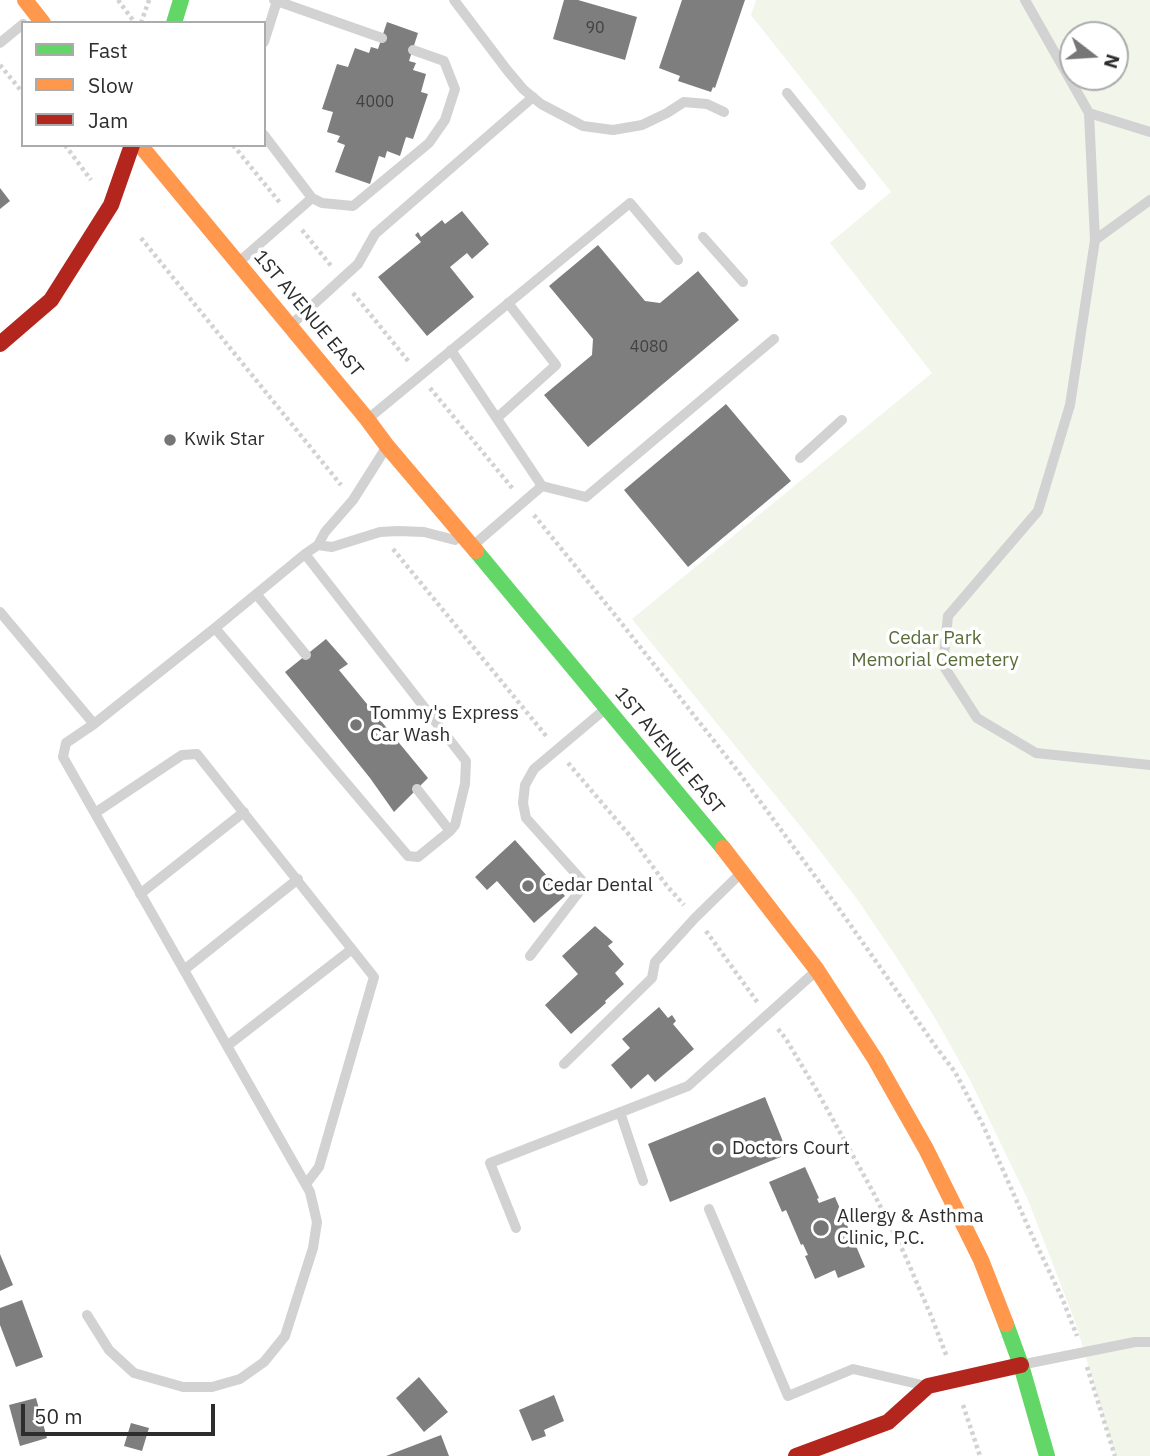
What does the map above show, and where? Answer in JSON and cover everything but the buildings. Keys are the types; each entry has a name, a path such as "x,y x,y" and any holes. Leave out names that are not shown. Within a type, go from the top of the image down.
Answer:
{"main road":[{"path":"175,21 181,0"},
{"path":"0,344 51,300 111,205 131,147"},
{"name":"1ST AVENUE EAST","path":"143,147 387,446 743,872 817,971 875,1059 926,1149 981,1260 1021,1365 1047,1456"},
{"path":"796,1456 888,1422 928,1386 1021,1365"}],"lane":[{"path":"454,0 523,89 561,116 583,126 613,130 642,125 684,102 707,104 724,112"},
{"path":"1025,0 1089,113 1095,240 1070,405 1038,511 948,616 943,665 977,719 1036,754 1150,765"},
{"path":"266,35 276,1 382,38"},
{"path":"0,43 21,24"},
{"path":"266,138 312,198 322,203 353,205 429,144 445,120 455,89 444,61 413,50"},
{"path":"787,93 861,184"},
{"path":"290,326 358,264 375,234 533,97"},
{"path":"1089,113 1150,132"},
{"path":"238,263 312,198"},
{"path":"1095,240 1150,200"},
{"path":"367,419 630,203 678,260"},
{"path":"703,237 743,282"},
{"path":"497,418 556,365 508,303"},
{"path":"451,350 542,486 586,497 774,339"},
{"path":"800,458 842,420"},
{"path":"86,1315 109,1350 134,1373 183,1387 212,1387 240,1379 264,1362 285,1336 313,1248 317,1222 306,1184 63,757 66,743 94,724 318,545 325,532 354,500 387,446"},
{"path":"318,545 332,547 380,532 424,532 454,541 468,541 542,486"},
{"path":"215,628 408,856 418,857 450,831 455,825 465,784 466,761 305,554"},
{"path":"257,595 306,655"},
{"path":"0,612 94,724"},
{"path":"530,957 585,884 526,818 523,803 525,785 534,769 607,708"},
{"path":"95,813 182,755 197,754 374,977 319,1167 306,1184"},
{"path":"417,789 450,831"},
{"path":"140,894 244,812"},
{"path":"564,1064 652,978 655,962 695,918 743,872"},
{"path":"184,970 298,879"},
{"path":"227,1046 352,948"},
{"path":"516,1228 490,1163 688,1086 817,971"},
{"path":"620,1112 643,1181"},
{"path":"709,1209 788,1396 853,1369 928,1386"},
{"path":"1021,1365 1135,1342 1150,1342"}],"path":[{"path":"118,0 134,21"},
{"path":"142,21 149,0"},
{"path":"0,65 21,91"},
{"path":"67,147 98,188"},
{"path":"235,147 615,615 740,774 955,1072 983,1125 1062,1298 1083,1354 1115,1456"},
{"path":"141,238 354,500"},
{"path":"380,532 631,837 786,1040 904,1253 928,1307 980,1456"}],"green space":[{"name":"Cedar Park Memorial Cemetery","path":"756,0 1150,0 1150,1456 1115,1456 1076,1324 1028,1200 970,1080 935,1018 857,899 632,619 932,373 830,243 891,192 751,15"}],"traffic: fast":[{"path":"175,21 181,0"},
{"path":"476,551 723,848"},
{"path":"1006,1324 1021,1365 1047,1456"}],"traffic: slow":[{"path":"25,0 41,21"},
{"path":"142,147 476,551"},
{"path":"723,848 817,970 875,1059 926,1149 981,1260 1006,1324"}],"traffic: jam":[{"path":"0,344 51,300 111,205 131,147"},
{"path":"796,1456 888,1422 928,1386 1021,1365"}],"place":[{"name":"Kwik Star","path":"170,440"},
{"name":"Tommy's Express Car Wash","path":"356,725"},
{"name":"Cedar Dental","path":"528,886"},
{"name":"Doctors Court","path":"718,1149"},
{"name":"Allergy & Asthma Clinic, P.C.","path":"821,1228"}]}
